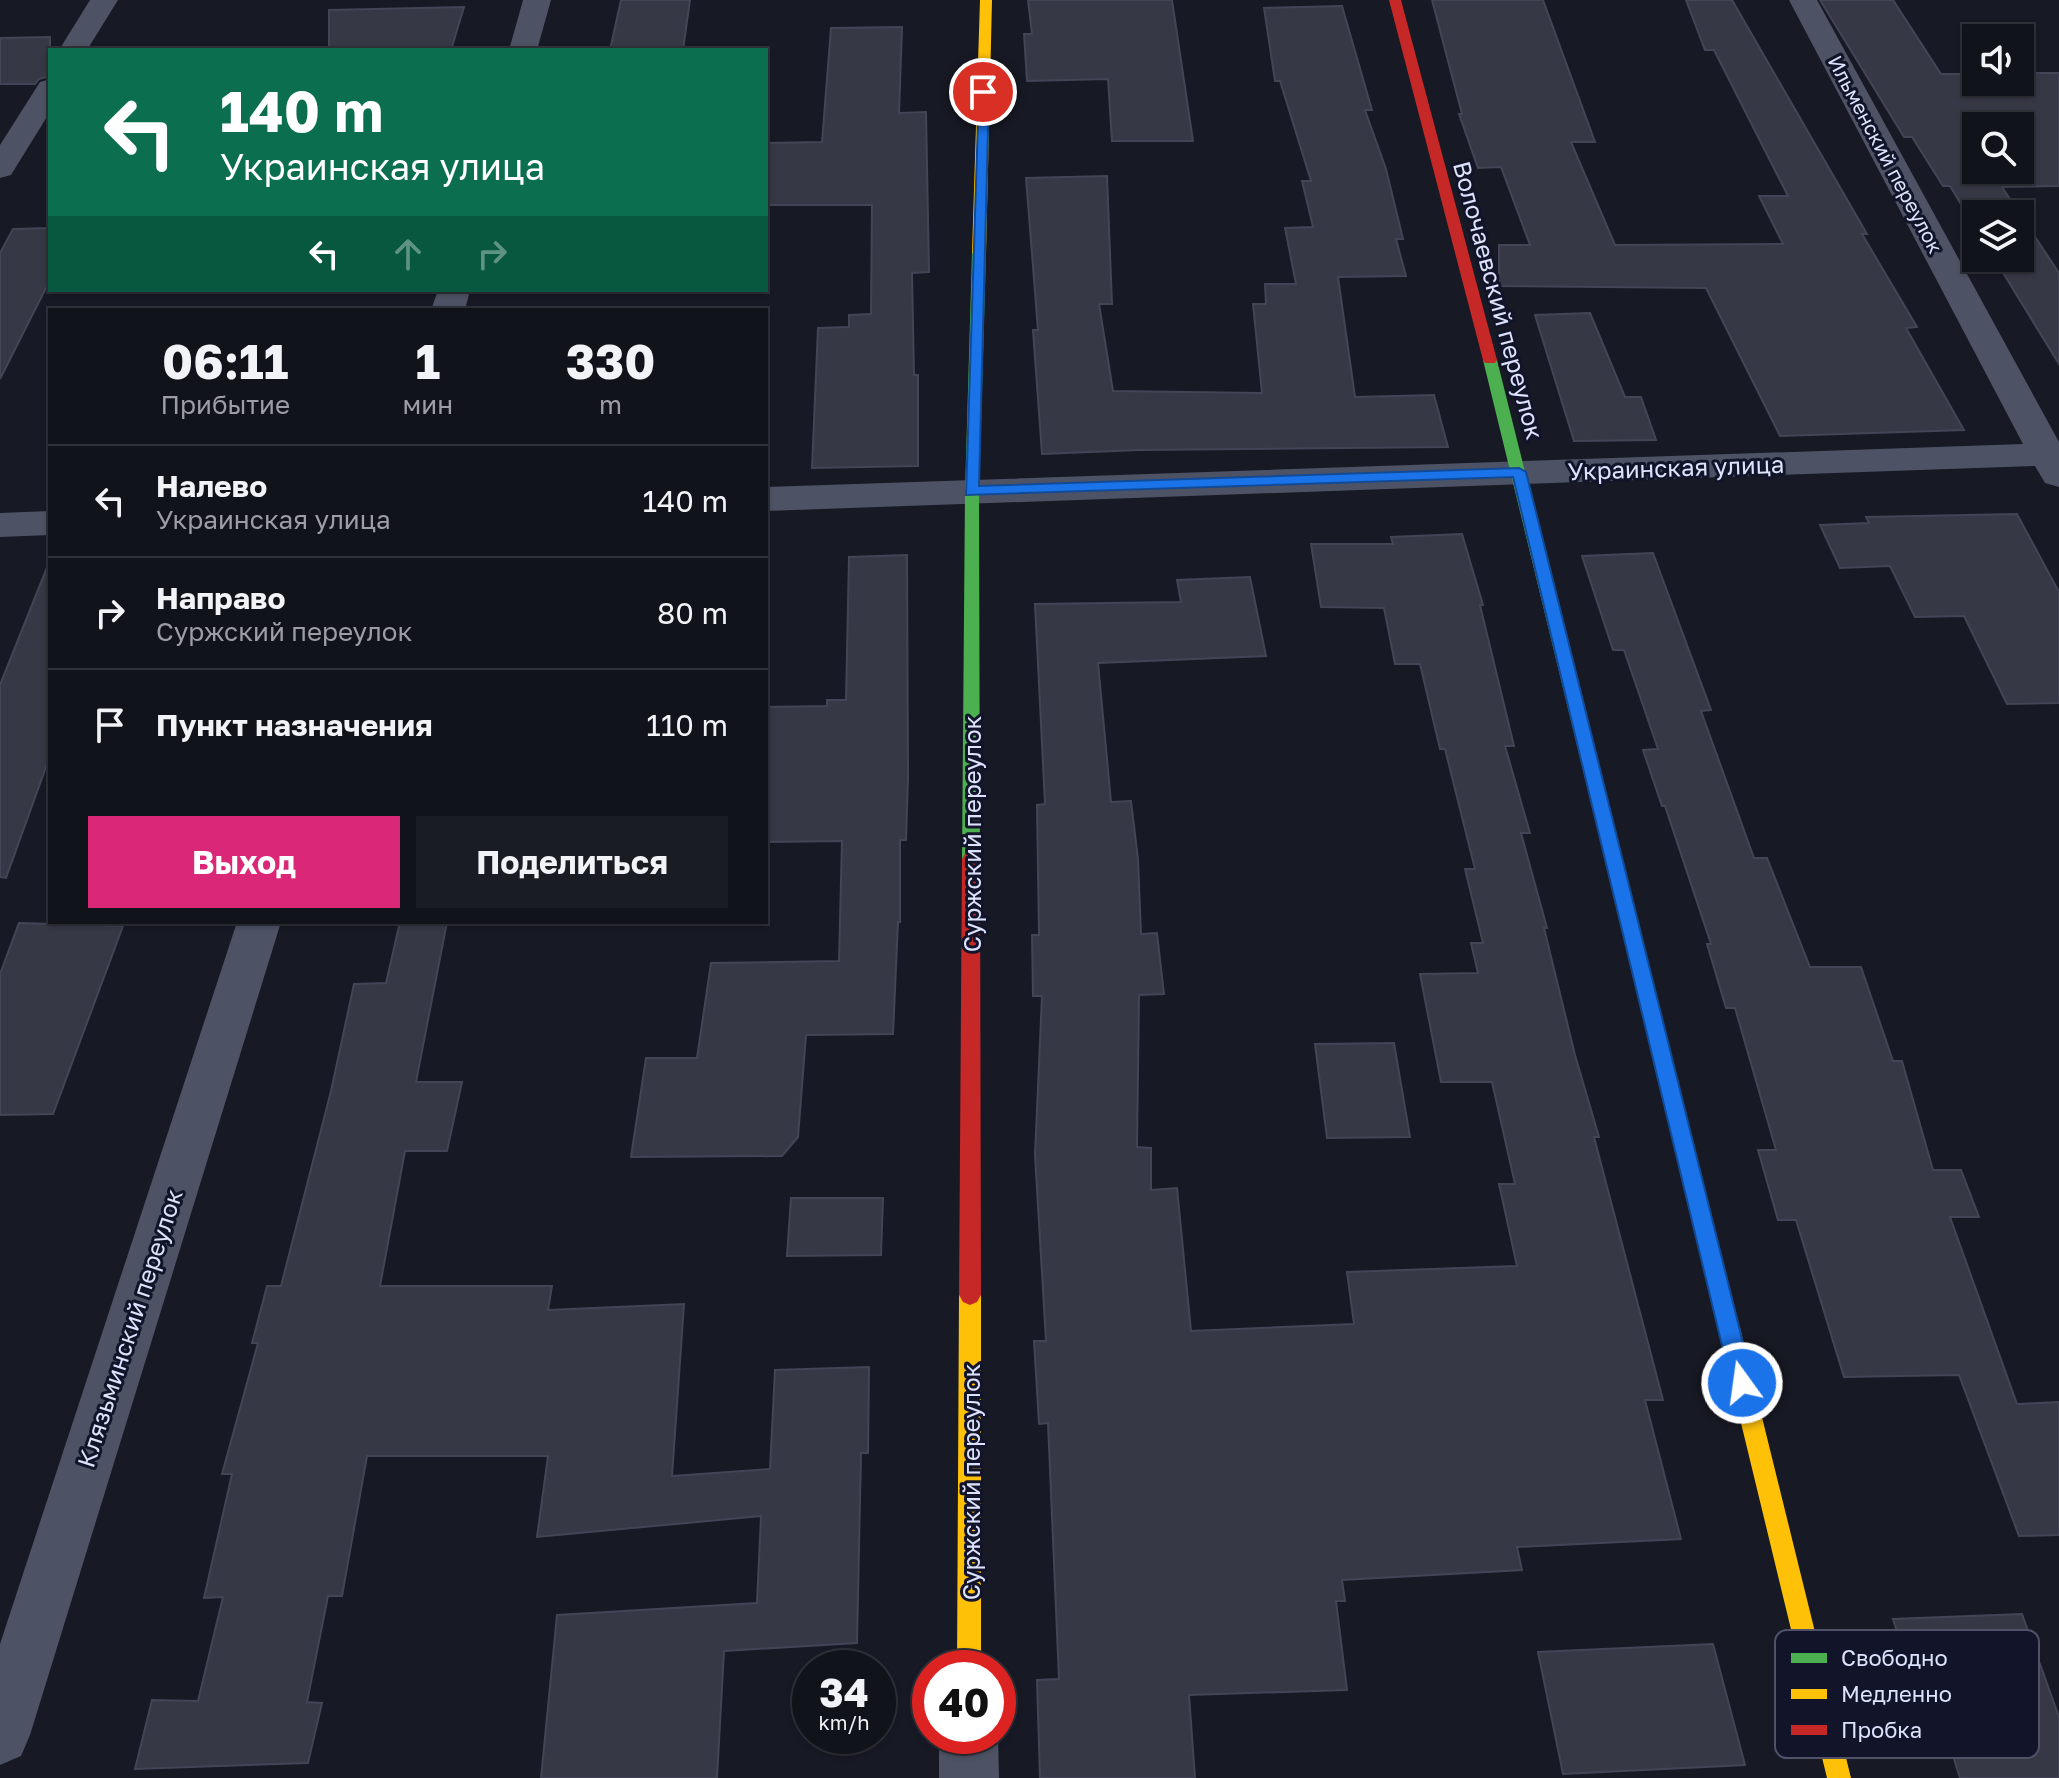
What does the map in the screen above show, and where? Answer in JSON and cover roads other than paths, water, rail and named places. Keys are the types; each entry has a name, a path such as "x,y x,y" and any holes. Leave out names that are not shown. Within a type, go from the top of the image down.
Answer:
{"street":[{"path":"74,48 104,0"},
{"path":"524,48 537,0"},
{"name":"Суржский переулок","path":"969,1650 972,492 986,0"},
{"name":"Волочаевский переулок","path":"1395,0 1519,472 1803,1630"},
{"name":"Ильменский переулок","path":"1803,0 2055,462"},
{"path":"0,169 48,91"},
{"name":"Украинская улица","path":"768,499 1519,472 2055,462"},
{"path":"0,525 48,523"},
{"name":"Клязьминский переулок","path":"0,1735 258,924"},
{"path":"969,1754 969,1778"},
{"name":"Волочаевский переулок","path":"1834,1758 1839,1778"}]}
